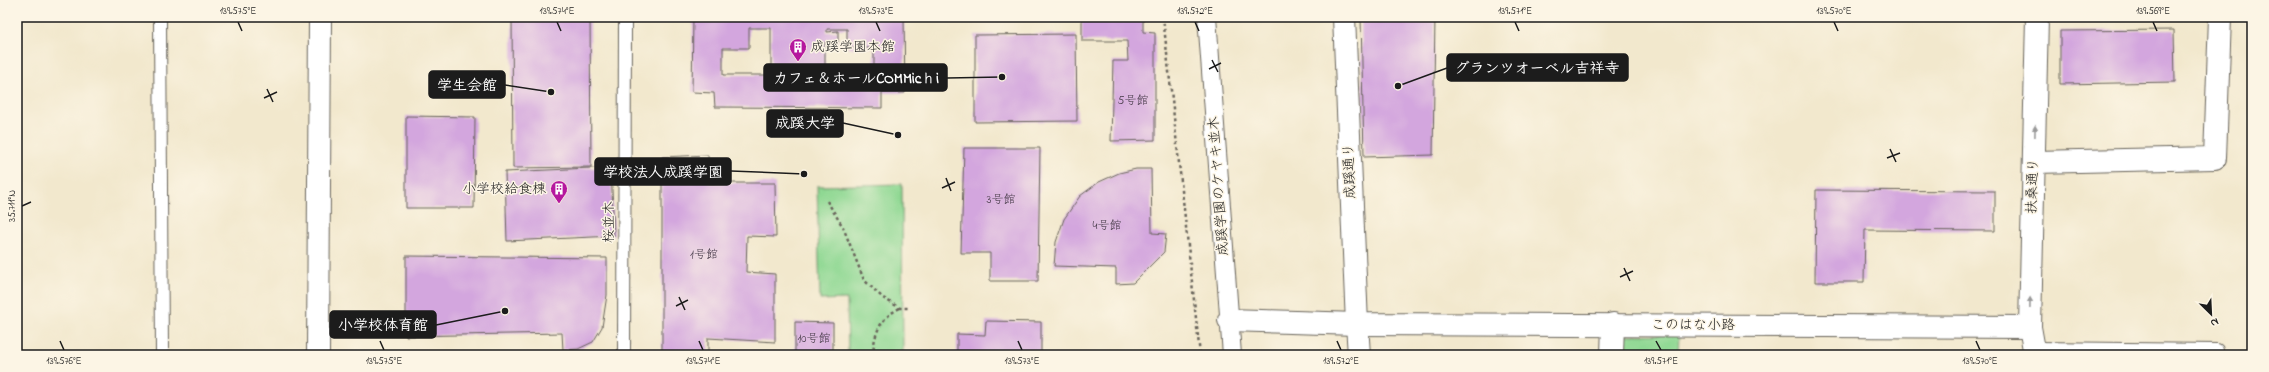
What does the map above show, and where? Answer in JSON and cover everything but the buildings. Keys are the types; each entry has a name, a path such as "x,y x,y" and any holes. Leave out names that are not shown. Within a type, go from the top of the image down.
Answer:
{"street":[{"path":"318,355 320,17"},
{"name":"成蹊学園のケヤキ並木","path":"1207,17 1232,355"},
{"name":"成蹊通り","path":"1344,17 1359,355"},
{"name":"扶桑通り","path":"2035,352 2030,327 2037,17"},
{"path":"2034,162 2216,158 2220,17"},
{"name":"このはな小路","path":"1229,320 1357,324 2030,327"},
{"path":"1612,355 1613,324"}],"lane":[{"path":"160,17 162,355"},
{"name":"桜並木","path":"624,355 625,17"},
{"path":"2035,352 2217,350"}],"path":[{"path":"1162,17 1200,355"},
{"path":"827,201 843,227 864,280 883,298 900,308"},
{"path":"873,355 875,336 881,323 889,314 900,308 910,308"}],"green space":[{"path":"902,184 903,355 848,355 847,299 820,300 817,186"},
{"path":"1679,334 1678,355 1621,355 1621,335"}],"place":[{"name":"成蹊学園本館","path":"798,62"},
{"name":"カフェ＆ホールCOMMicｈi","path":"1002,77"},
{"name":"グランツオーベル吉祥寺","path":"1398,86"},
{"name":"学生会館","path":"551,92"},
{"name":"成蹊大学","path":"898,135"},
{"name":"学校法人成蹊学園","path":"804,174"},
{"name":"小学校給食棟","path":"559,204"},
{"name":"小学校体育館","path":"505,311"}]}
